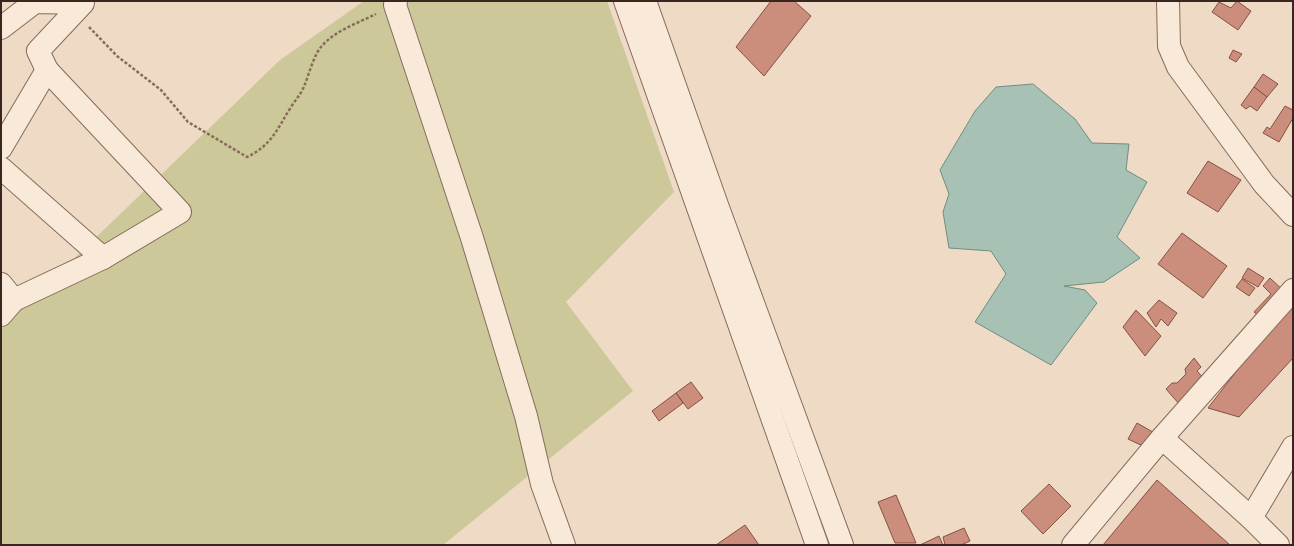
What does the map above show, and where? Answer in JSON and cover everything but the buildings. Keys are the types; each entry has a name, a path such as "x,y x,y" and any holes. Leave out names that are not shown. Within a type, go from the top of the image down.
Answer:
{"street":[{"path":"625,1 817,545"},
{"path":"646,1 717,205 842,545"},
{"path":"1168,1 1169,46 1178,67 1264,184 1293,215"},
{"path":"1,28 35,2 84,2"},
{"path":"5,300 103,258 180,212 47,70 38,51 84,2"},
{"path":"396,3 472,238 526,416 542,484 564,545"},
{"path":"1,148 47,70"},
{"path":"1,168 103,258"},
{"path":"1073,545 1162,438 1293,290"},
{"path":"1162,438 1251,518 1278,545"},
{"path":"1251,518 1293,447"}],"path":[{"path":"84,2 89,27 117,56 161,90 188,122 247,156 259,151 268,143 282,124 290,108 302,93 320,47 337,34 396,3"}],"shaded area":[{"path":"364,1 607,1 674,192 566,302 633,391 443,545 1,545 1,329 280,60"},
{"path":"1033,84 1075,119 1092,143 1129,144 1126,170 1147,182 1117,237 1140,258 1104,282 1064,286 1085,290 1097,303 1051,365 975,322 1006,274 991,251 949,248 943,212 949,194 940,170 975,111 996,87"}]}
